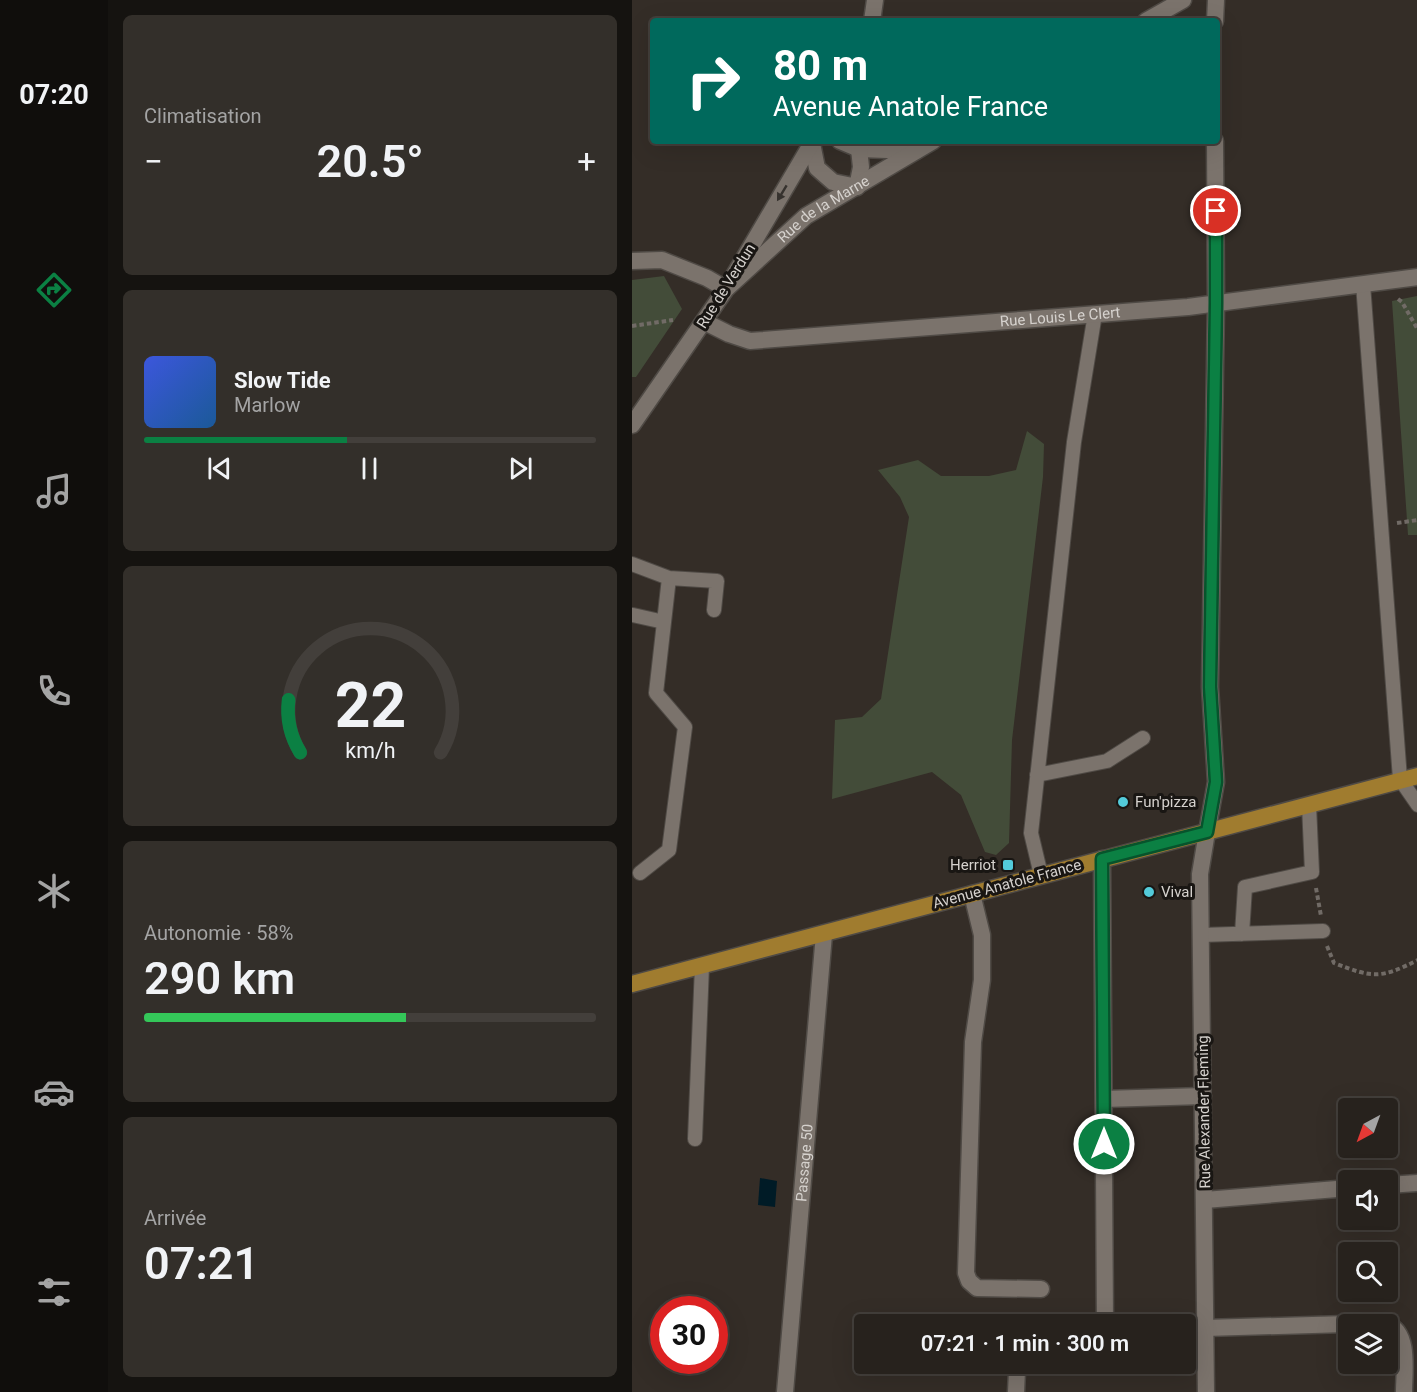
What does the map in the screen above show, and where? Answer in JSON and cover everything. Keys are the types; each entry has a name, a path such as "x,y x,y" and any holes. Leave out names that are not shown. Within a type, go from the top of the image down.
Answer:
{"main road":[{"name":"Avenue Anatole France","path":"632,984 1418,776"}],"street":[{"path":"872,18 875,0"},
{"path":"1151,18 1183,0"},
{"path":"1215,18 1216,0"},
{"name":"Rue de Verdun","path":"632,424 705,322 813,144"},
{"name":"Rue de Verdun","path":"814,144 817,168 833,182 857,187"},
{"name":"Rue de la Marne","path":"726,289 806,216 928,144"},
{"name":"Rue Alexander Fleming","path":"1206,1392 1200,874 1216,782 1210,687 1216,144"},
{"path":"857,187 861,168 861,145 916,151"},
{"path":"632,261 662,260 707,278 726,289"},
{"name":"Rue Louis Le Clert","path":"705,322 750,341 1216,303 1418,277"},
{"path":"1102,859 1105,1314"},
{"path":"972,894 982,935 982,980 973,1042 966,1273 969,1281 977,1288 1041,1290"},
{"name":"Passage 50","path":"785,1392 824,934"},
{"path":"1104,1099 1204,1096"},
{"path":"1398,1184 1418,1183"},
{"path":"1205,1200 1338,1189"},
{"path":"1205,1328 1338,1324"},
{"path":"1398,1332 1403,1344 1404,1392"},
{"path":"1016,1392 1017,1374"}],"lane":[{"path":"1369,283 1400,779 1418,805"},
{"path":"1041,875 1031,833 1074,442 1096,314"},
{"path":"632,564 669,578 717,581 714,610"},
{"path":"640,873 669,850 685,727 656,693 669,578"},
{"path":"633,615 664,622"},
{"path":"1037,775 1107,761 1142,738"},
{"path":"1242,934 1245,887 1312,873 1309,805"},
{"path":"1201,935 1323,932"},
{"path":"695,1139 702,966"}],"path":[{"path":"1369,283 1402,303 1418,330"},
{"path":"632,326 673,320"}],"green space":[{"path":"664,276 682,309 636,377 632,377 632,280"},
{"path":"1417,296 1418,535 1408,535 1392,301"},
{"path":"1027,431 1044,444 1043,477 1012,740 1009,843 996,855 985,852 961,795 932,772 832,799 835,720 862,717 881,699 909,517 900,497 878,470 918,460 941,476 989,476 1016,470"}],"water":[{"path":"760,1178 777,1181 775,1207 758,1205"}],"place":[{"name":"Fun'pizza","path":"1123,802"},
{"name":"Herriot","path":"1008,865"},
{"name":"Vival","path":"1149,892"}],"route":[{"path":"1104,1144 1102,859 1207,832 1216,782 1210,687 1216,211"}]}
